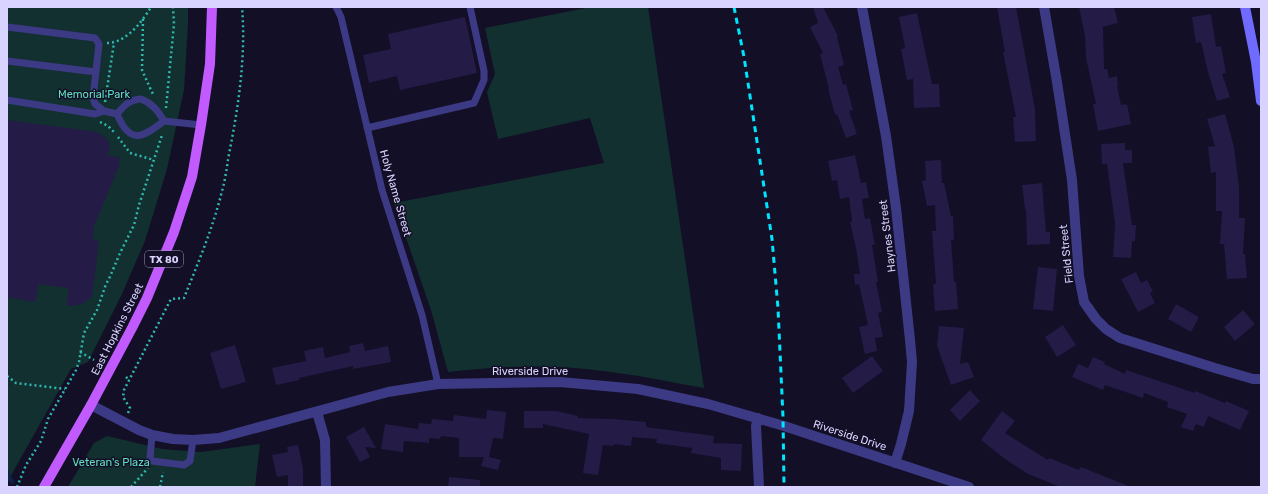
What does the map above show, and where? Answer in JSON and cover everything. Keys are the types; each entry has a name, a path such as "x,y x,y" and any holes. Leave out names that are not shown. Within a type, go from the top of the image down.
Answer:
{"main road":[{"name":"East Hopkins Street","path":"44,487 91,406 147,298 174,232 192,177 201,125 210,64 212,7"}],"street":[{"name":"Haynes Street","path":"862,7 886,136 896,208 912,362 909,411 895,463"},
{"name":"Field Street","path":"1044,7 1072,180 1080,276 1084,302 1096,319 1106,329 1120,338 1215,368 1261,379"},
{"path":"1245,7 1256,62 1261,101"},
{"name":"Riverside Drive","path":"91,406 152,435 173,439 193,440 219,438 388,392 438,384 560,382 638,389 708,404 758,418 969,487"},
{"path":"317,412 325,440 326,487"},
{"path":"758,418 756,426 759,487"}],"lane":[{"name":"Holy Name Street","path":"336,7 341,17 382,190 422,315 438,384"},
{"path":"367,128 474,103 484,80 484,70 470,7"},
{"path":"7,27 95,38 99,44 93,98 95,104 104,111 117,114"},
{"path":"7,60 96,72"},
{"path":"117,114 133,100 141,99 152,104 164,121"},
{"path":"7,100 96,114 104,111"},
{"path":"117,114 122,125 128,132 139,136 145,134 164,121 201,125"},
{"path":"152,435 150,458 152,461 184,465 190,461 193,440"}],"path":[{"path":"99,44 114,43 128,35 143,19 151,7"},
{"path":"17,487 26,465 41,441 48,419 76,370 79,362 84,333 97,310 106,284 134,224 162,134 174,24 173,7"},
{"path":"126,423 130,408 123,397 124,390 171,299 184,298 205,243 222,191 236,118 241,68 243,22 242,7"},
{"path":"143,19 142,70 154,95"},
{"path":"105,102 114,43"},
{"path":"162,103 166,106"},
{"path":"93,121 101,122 108,126 130,153 154,160"},
{"path":"80,352 94,360"},
{"path":"7,376 16,383 65,389"},
{"path":"131,487 147,470 152,461"},
{"path":"160,487 164,462"}],"green space":[{"name":"Memorial Park","path":"7,7 188,7 188,24 184,90 167,169 145,241 122,294 88,362 71,369 7,484"},
{"path":"591,7 648,7 704,388 628,374 564,367 506,367 448,372 431,310 394,203 604,163 590,118 498,139 487,92 495,74 485,28"},
{"name":"Veteran's Plaza","path":"107,436 162,449 201,452 260,444 255,487 68,487 94,443"}],"building":[{"path":"813,7 823,7 838,36 844,65 838,67 843,85 846,84 853,110 849,111 857,134 846,138 837,114 835,115 820,54 823,53 810,27 818,23"},
{"path":"997,7 1016,7 1035,109 1036,141 1015,142 1013,117 1016,117 1003,52 1005,52"},
{"path":"1079,7 1114,7 1118,23 1103,27 1104,69 1107,69 1109,78 1117,76 1117,86 1121,105 1127,104 1131,124 1098,131 1093,104 1096,104 1086,58 1085,36"},
{"path":"917,13 932,84 939,84 940,107 914,108 913,79 907,80 901,49 905,48 899,17"},
{"path":"1211,14 1216,47 1221,46 1226,73 1222,74 1230,97 1217,101 1201,42 1196,43 1192,17"},
{"path":"465,17 477,73 400,90 397,76 369,83 363,55 391,49 388,34"},
{"path":"1225,114 1234,147 1239,187 1239,218 1245,218 1243,254 1245,254 1247,278 1227,279 1224,244 1220,244 1222,211 1216,211 1216,172 1211,173 1208,147 1215,146 1207,119"},
{"path":"7,120 97,132 107,139 110,146 108,156 120,157 119,166 94,227 93,240 99,241 92,296 81,305 67,306 68,288 39,284 35,302 7,297"},
{"path":"1125,143 1125,150 1132,150 1132,163 1123,163 1132,225 1136,225 1135,241 1132,241 1131,258 1113,257 1115,224 1107,164 1102,164 1101,144"},
{"path":"855,155 861,183 866,182 869,198 862,199 865,219 870,218 875,245 872,245 878,282 876,282 882,312 878,313 883,337 875,338 877,351 865,354 859,327 868,325 859,284 855,285 854,274 860,274 850,222 852,222 849,197 840,199 837,180 832,181 828,161"},
{"path":"941,160 942,183 944,183 951,216 953,216 954,240 951,240 954,282 956,282 958,309 935,311 933,284 936,284 932,231 936,231 935,205 927,206 922,181 926,180 925,161"},
{"path":"1042,183 1046,232 1050,232 1050,244 1027,245 1026,209 1022,185"},
{"path":"1038,267 1057,269 1053,311 1033,309"},
{"path":"1136,272 1141,283 1147,280 1153,291 1150,293 1155,303 1138,312 1121,279"},
{"path":"1176,304 1199,317 1191,332 1168,319"},
{"path":"1243,310 1255,324 1235,341 1224,327"},
{"path":"1063,325 1076,345 1057,357 1045,337"},
{"path":"939,326 964,328 960,364 968,362 974,377 951,385 937,346"},
{"path":"363,343 365,351 388,346 391,362 353,369 353,366 299,378 300,380 276,385 272,368 306,361 304,351 323,347 325,358 350,352 349,346"},
{"path":"235,345 246,382 221,389 210,353"},
{"path":"872,356 883,371 853,393 842,378"},
{"path":"1093,357 1105,362 1104,364 1125,374 1126,370 1195,393 1195,391 1225,403 1226,401 1249,411 1240,430 1208,416 1204,427 1196,424 1193,431 1181,427 1187,414 1167,407 1168,402 1144,393 1143,398 1105,385 1103,390 1072,377 1078,364 1088,368"},
{"path":"970,390 980,401 960,421 950,410"},
{"path":"487,410 506,412 503,439 493,438 489,457 501,460 498,470 481,466 484,457 459,457 459,438 441,436 440,439 429,438 429,443 404,441 403,452 381,449 385,424 418,429 419,423 431,424 432,419 453,421 454,415 486,419"},
{"path":"524,411 556,411 578,416 578,418 646,422 646,427 714,436 713,443 742,444 741,471 721,470 721,458 691,453 692,448 656,443 657,439 632,437 631,446 614,444 614,446 603,445 598,475 583,473 589,434 543,424 543,428 524,428"},
{"path":"1002,411 1015,421 1005,433 1048,460 1049,458 1079,470 1081,467 1131,487 1061,487 1028,474 1005,459 981,440"},
{"path":"364,427 376,448 365,447 370,457 360,462 346,437"},
{"path":"298,445 303,468 303,487 288,487 288,475 277,477 272,455 288,452 287,447"},
{"path":"449,477 480,480 480,487 448,487"}],"waterway":[{"path":"7,471 12,482"}],"railway":[{"path":"734,7 744,57 772,239 778,308 783,417 784,487"}]}
